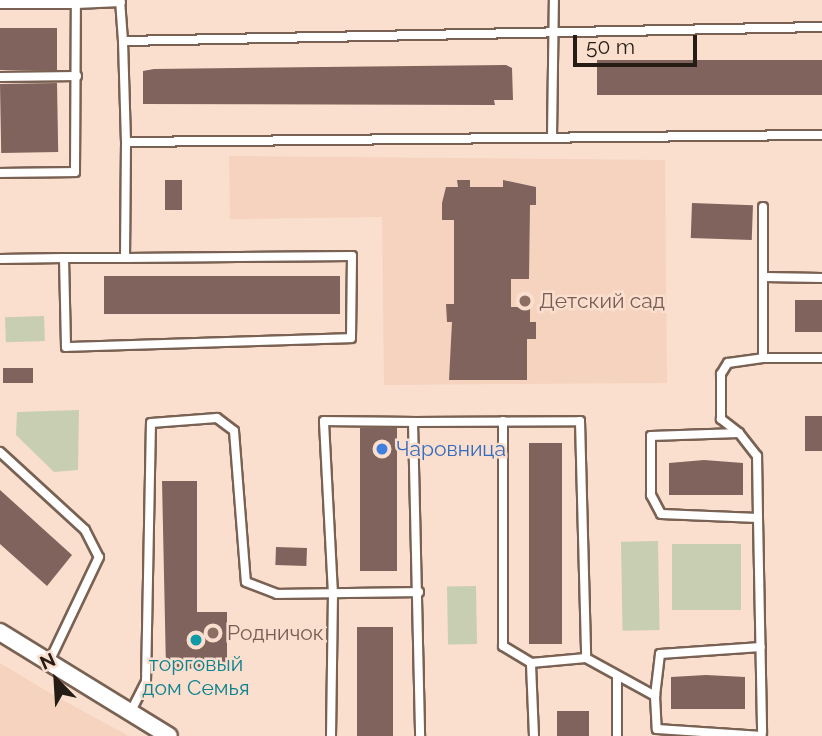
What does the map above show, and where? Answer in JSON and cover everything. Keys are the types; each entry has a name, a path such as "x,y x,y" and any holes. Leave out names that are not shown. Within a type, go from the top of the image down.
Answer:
{"street":[{"path":"0,632 169,736"}],"lane":[{"path":"552,136 554,0"},
{"path":"0,4 120,1 127,142 125,258"},
{"path":"0,173 75,172 76,4"},
{"path":"123,41 553,35 822,27"},
{"path":"0,77 77,76"},
{"path":"127,142 822,135"},
{"path":"763,207 764,358"},
{"path":"0,259 64,258 352,256 351,338 66,348 64,258"},
{"path":"765,277 822,278"},
{"path":"761,647 660,654 654,696 657,729 762,734 761,647 757,456 739,433 721,419 721,374 728,363 764,358 822,358"},
{"path":"130,713 146,682 151,423 217,418 234,431 246,582 277,594 419,592"},
{"path":"331,736 333,594 324,421 580,421 586,658"},
{"path":"503,421 503,646 531,663 586,658 654,696"},
{"path":"413,422 419,592 420,736"},
{"path":"739,433 651,436 651,495 661,514 758,518"},
{"path":"0,452 85,530 99,557 48,664"},
{"path":"531,663 534,736"},
{"path":"617,676 617,736"}],"shaded area":[{"name":"Детский сад","path":"229,156 665,160 667,383 384,385 382,217 230,219"},
{"path":"0,663 55,696 129,736 0,736"}],"green space":[{"path":"44,316 45,341 6,342 5,317"},
{"path":"79,410 78,470 54,472 16,435 17,412"},
{"path":"658,541 660,630 623,631 621,542"},
{"path":"672,544 741,544 741,610 672,610"},
{"path":"476,586 477,644 448,644 447,587"}],"building":[{"path":"0,28 57,28 57,70 0,70"},
{"path":"597,60 822,60 822,95 597,95"},
{"path":"506,65 512,68 513,100 494,100 495,105 143,104 143,71 154,69"},
{"path":"57,83 58,152 1,153 0,84"},
{"path":"165,180 182,180 182,210 165,210"},
{"path":"457,180 470,180 470,187 503,187 503,180 536,187 536,205 530,205 529,279 511,279 511,307 530,307 530,322 536,322 536,339 527,339 527,380 449,380 452,322 447,322 446,304 454,304 454,220 442,220 442,203 446,187 458,187"},
{"path":"692,203 753,205 752,240 691,238"},
{"path":"104,276 340,276 340,314 104,314"},
{"path":"795,300 822,300 822,332 795,332"},
{"path":"3,368 33,368 33,383 3,383"},
{"path":"805,416 822,416 822,451 805,451"},
{"path":"360,428 397,428 397,571 360,571"},
{"path":"529,443 562,443 562,644 529,644"},
{"path":"704,460 743,463 743,495 669,495 669,463"},
{"path":"162,481 197,481 197,612 227,612 227,668 166,669"},
{"path":"0,490 72,555 47,586 0,544"},
{"path":"276,547 307,548 306,566 275,565"},
{"path":"357,627 393,627 393,736 357,736"},
{"path":"671,677 745,677 745,709 671,709"},
{"path":"557,711 589,711 589,736 557,736"}],"place":[{"name":"Детский сад","path":"525,301"},
{"name":"Чаровница","path":"382,449"},
{"name":"Родничок","path":"213,633"},
{"name":"торговый дом Семья","path":"196,640"}]}
